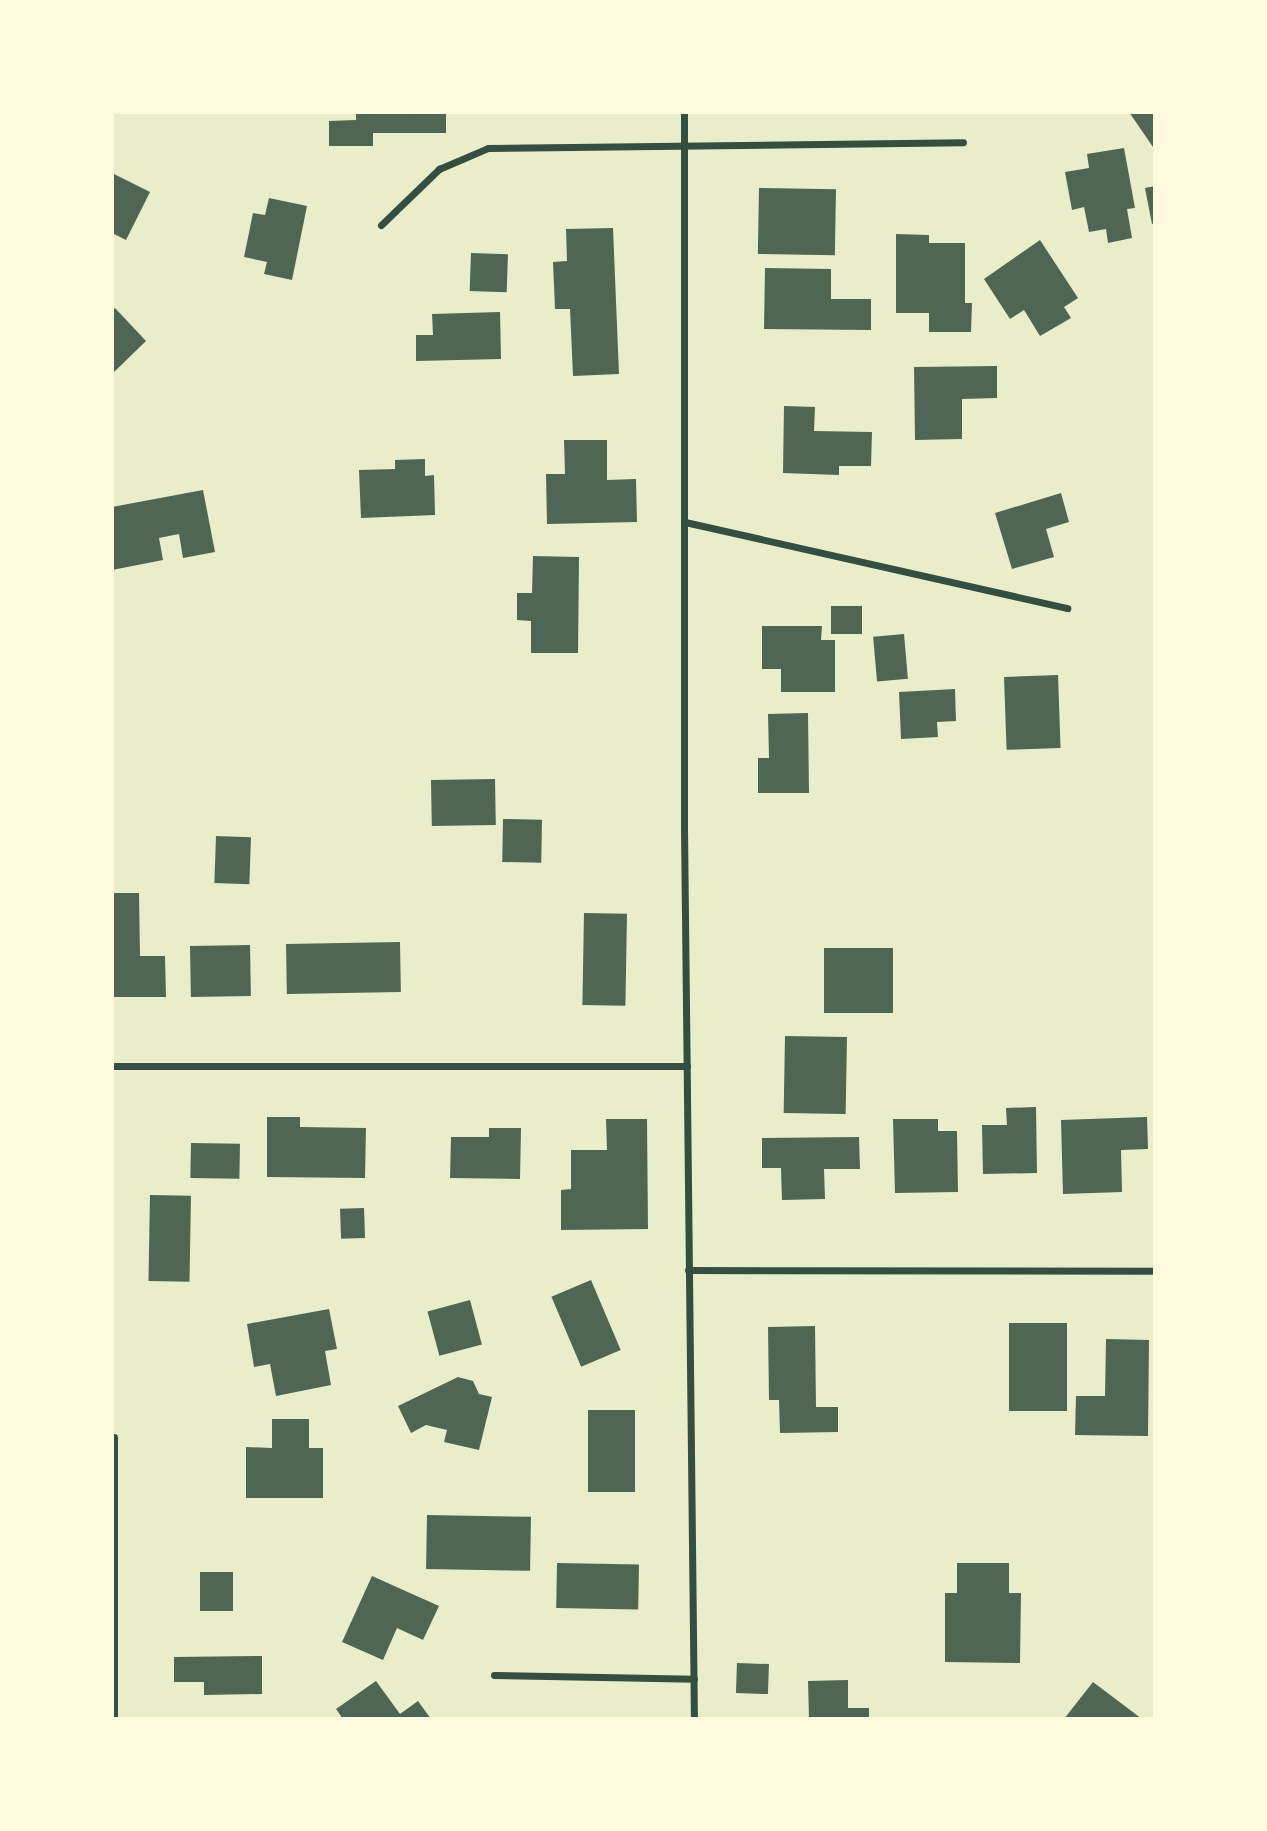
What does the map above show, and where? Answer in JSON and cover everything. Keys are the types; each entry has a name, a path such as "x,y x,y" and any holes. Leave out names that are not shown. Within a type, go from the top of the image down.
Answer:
{"street":[{"path":"684,112 688,1270 694,1719"},
{"path":"381,225 439,169 488,148 963,142"},
{"path":"685,522 771,538 1067,608"},
{"path":"112,1066 687,1066"},
{"path":"688,1270 1155,1272"},
{"path":"114,1437 114,1719"},
{"path":"494,1675 694,1679"}],"building":[{"path":"356,112 446,112 446,133 373,133 373,146 329,146 329,121 356,120"},
{"path":"1129,112 1155,112 1155,150"},
{"path":"1124,148 1135,208 1127,209 1132,238 1108,243 1106,229 1089,232 1084,207 1072,210 1065,172 1089,168 1087,154"},
{"path":"112,173 150,192 126,240 112,233"},
{"path":"1155,186 1155,223 1152,224 1145,188"},
{"path":"759,188 836,189 835,255 758,254"},
{"path":"269,198 307,206 292,280 264,274 267,262 244,257 253,213 265,215"},
{"path":"613,228 619,374 573,376 570,309 555,309 553,262 567,261 566,229"},
{"path":"896,234 929,235 929,243 965,243 965,303 972,303 971,332 929,332 929,313 896,313"},
{"path":"1040,240 1078,298 1064,307 1071,318 1040,336 1024,310 1010,319 984,279"},
{"path":"471,253 508,254 507,292 470,291"},
{"path":"765,268 831,269 831,299 871,299 871,330 764,329"},
{"path":"115,308 146,341 112,374 112,311"},
{"path":"500,312 501,359 416,361 416,335 433,335 432,314"},
{"path":"997,366 997,398 962,399 962,439 915,440 914,367"},
{"path":"784,406 815,407 814,431 872,432 871,466 839,466 839,475 783,473"},
{"path":"564,440 607,440 607,480 636,479 637,522 547,524 546,474 565,474"},
{"path":"425,459 425,476 434,475 435,515 361,518 359,470 395,469 395,460"},
{"path":"203,490 215,552 183,558 179,534 159,538 163,560 112,570 112,507"},
{"path":"1061,493 1069,522 1046,529 1054,557 1012,569 995,513"},
{"path":"533,556 579,557 578,653 531,653 531,621 517,620 517,593 532,593"},
{"path":"831,606 862,606 862,634 831,634"},
{"path":"762,626 822,626 821,640 835,640 835,692 781,692 781,669 762,669"},
{"path":"904,634 908,679 877,682 873,637"},
{"path":"1058,675 1061,748 1007,750 1004,677"},
{"path":"955,689 956,721 937,722 938,737 901,739 899,692"},
{"path":"808,713 809,793 758,793 758,758 769,758 768,714"},
{"path":"495,779 496,825 432,826 431,780"},
{"path":"503,819 542,820 541,863 502,862"},
{"path":"216,836 251,837 249,884 214,883"},
{"path":"112,893 139,893 140,956 165,956 166,997 112,997"},
{"path":"584,913 627,914 625,1006 582,1005"},
{"path":"400,942 401,992 287,994 286,944"},
{"path":"250,945 251,996 191,997 190,946"},
{"path":"824,948 893,948 893,1013 824,1013"},
{"path":"785,1036 847,1037 846,1114 784,1113"},
{"path":"1036,1107 1037,1173 983,1174 982,1125 1007,1125 1006,1108"},
{"path":"267,1117 300,1117 300,1127 366,1128 365,1178 267,1177"},
{"path":"1147,1117 1148,1149 1121,1150 1122,1192 1063,1194 1061,1120"},
{"path":"606,1119 647,1119 648,1229 561,1230 561,1190 571,1189 571,1150 607,1150"},
{"path":"893,1119 938,1119 938,1131 957,1131 958,1192 895,1193"},
{"path":"489,1128 521,1128 520,1179 450,1178 451,1137 489,1137"},
{"path":"859,1137 860,1169 824,1169 825,1199 782,1200 781,1168 762,1168 762,1138"},
{"path":"191,1143 240,1144 239,1179 190,1178"},
{"path":"150,1195 191,1196 189,1282 148,1281"},
{"path":"364,1208 365,1238 341,1239 340,1209"},
{"path":"591,1280 621,1350 581,1367 551,1297"},
{"path":"470,1300 482,1344 439,1356 427,1311"},
{"path":"329,1309 337,1349 325,1351 331,1385 276,1396 270,1364 254,1367 247,1324"},
{"path":"1009,1323 1067,1323 1067,1411 1009,1411"},
{"path":"815,1326 816,1407 838,1407 838,1432 780,1433 779,1400 769,1400 768,1327"},
{"path":"1106,1339 1149,1340 1148,1436 1075,1435 1076,1396 1105,1396"},
{"path":"458,1377 473,1381 479,1394 492,1397 479,1450 444,1442 447,1430 426,1425 411,1433 398,1406"},
{"path":"588,1410 635,1410 635,1492 588,1492"},
{"path":"272,1419 309,1419 309,1448 323,1448 323,1498 246,1498 246,1447 272,1448"},
{"path":"427,1515 531,1517 530,1571 426,1569"},
{"path":"557,1563 639,1564 638,1609 556,1608"},
{"path":"957,1563 1009,1563 1009,1593 1021,1593 1020,1663 945,1662 945,1593 957,1593"},
{"path":"200,1572 233,1572 233,1611 200,1611"},
{"path":"372,1576 439,1606 423,1640 397,1628 383,1660 342,1642"},
{"path":"262,1656 262,1694 204,1695 204,1682 174,1682 174,1657"},
{"path":"737,1663 769,1664 768,1694 736,1693"},
{"path":"848,1680 848,1708 869,1708 869,1719 809,1719 808,1681"},
{"path":"376,1681 400,1714 418,1701 431,1719 343,1719 336,1709"},
{"path":"1093,1682 1142,1719 1064,1719"}]}
